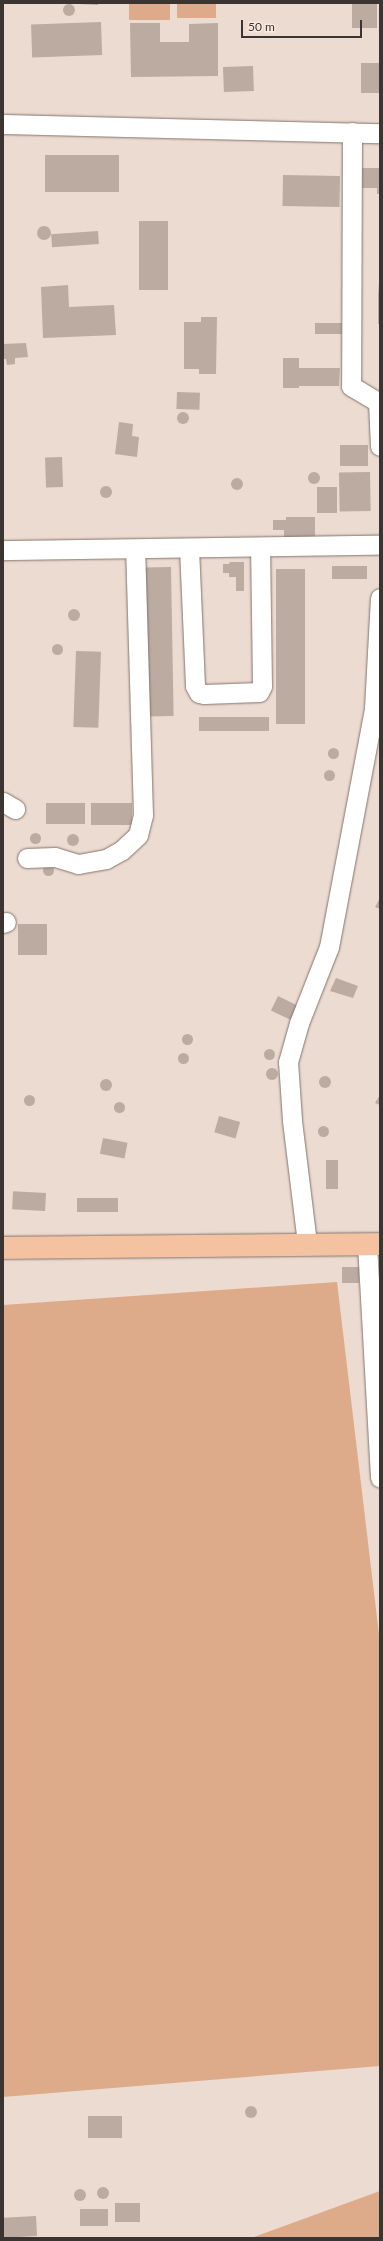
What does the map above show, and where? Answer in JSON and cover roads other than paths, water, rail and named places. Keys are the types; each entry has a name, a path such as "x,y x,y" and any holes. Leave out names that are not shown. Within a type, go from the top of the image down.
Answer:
{"main road":[{"path":"3,1248 307,1243 373,1244"}],"street":[{"path":"3,124 380,132"},
{"path":"352,132 351,386 378,402 380,446"},
{"path":"3,550 380,545"},
{"path":"189,548 195,686 199,693 204,694 259,692 262,686 260,547"},
{"path":"27,858 55,857 78,864 106,859 122,850 138,835 143,815 135,549"},
{"path":"307,1243 292,1120 288,1062 299,1023 329,947 374,708 380,598"},
{"path":"373,1244 380,1478"}]}
